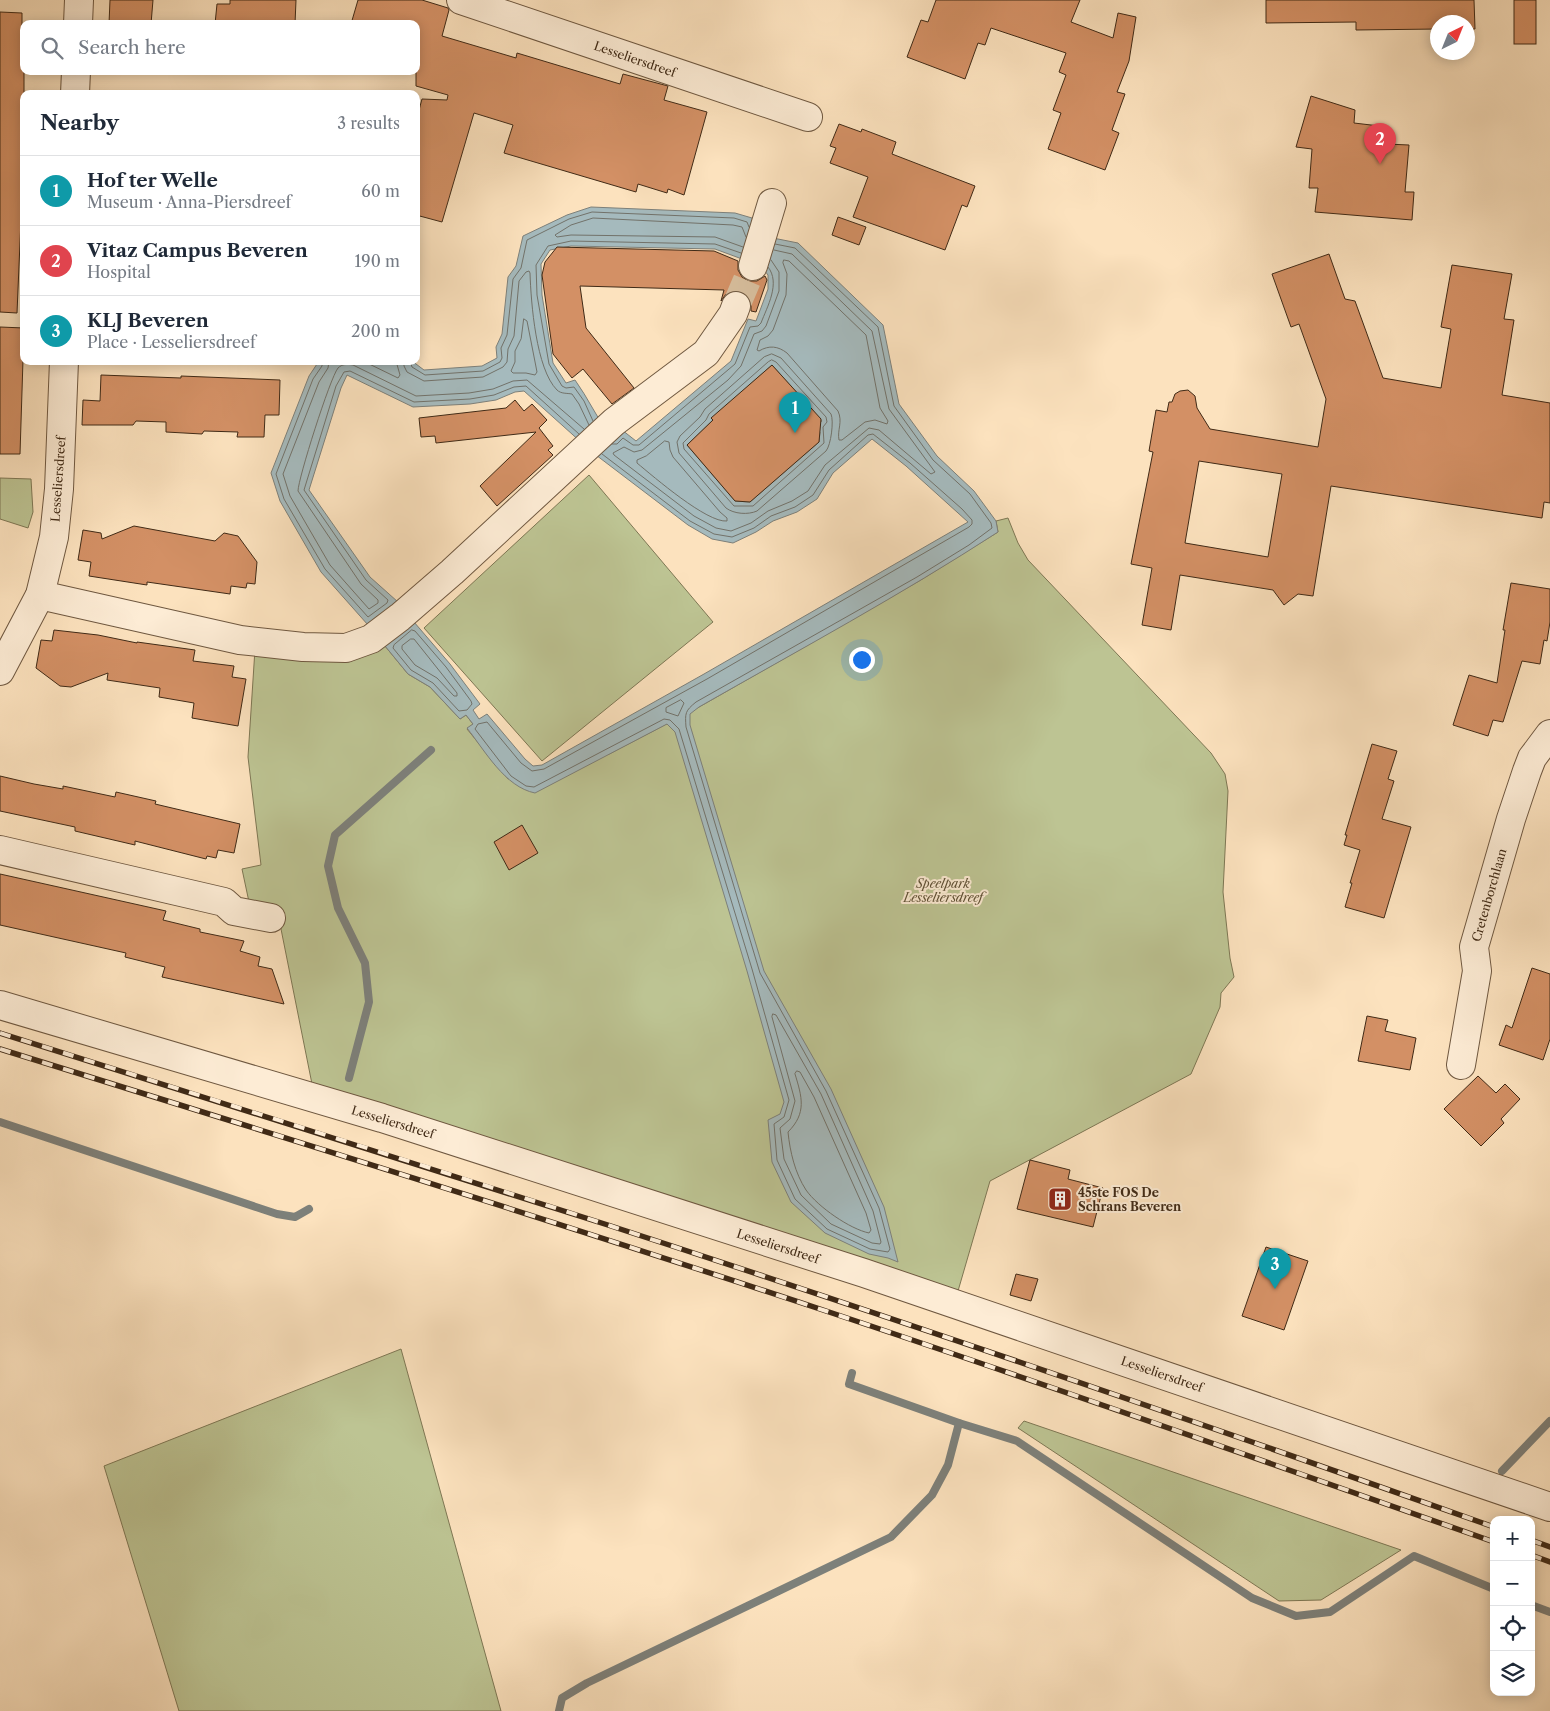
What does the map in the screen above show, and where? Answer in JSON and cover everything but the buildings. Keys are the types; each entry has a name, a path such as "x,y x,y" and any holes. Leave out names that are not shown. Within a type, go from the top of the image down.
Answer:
{"street":[{"path":"78,20 79,0"},
{"name":"Lesseliersdreef","path":"461,0 808,117"},
{"path":"75,90 76,75"},
{"path":"753,265 769,214"},
{"path":"40,594 240,640 303,647 346,648 371,639 400,617 452,572 614,422 706,353 733,314 736,306"},
{"name":"Lesseliersdreef","path":"0,671 40,594 54,538 59,489 64,365"},
{"name":"Cretenborchlaan","path":"1461,1065 1477,972 1474,947 1526,771 1532,758 1550,734"},
{"path":"0,850 224,902 234,911 270,918"},
{"name":"Lesseliersdreef","path":"0,1005 382,1118 864,1273 1550,1507"}],"green space":[{"path":"589,475 713,622 542,761 424,628"},
{"path":"0,478 31,479 33,512 28,528 0,519"},
{"name":"Speelpark Lesseliersdreef","path":"1008,518 1018,543 1028,560 1211,753 1225,774 1228,791 1223,892 1230,958 1234,977 1221,993 1220,1007 1191,1074 990,1181 958,1291 312,1084 277,909 249,902 242,869 261,865 248,757 255,649 385,646 408,674 430,687 460,719 466,715 473,724 467,729 508,779 609,754 699,707 919,581 998,532 996,521"},
{"path":"401,1349 501,1711 179,1711 104,1466"},
{"path":"1024,1421 1401,1550 1321,1600 1279,1601 1018,1428"}],"water":[{"path":"591,207 735,213 752,218 755,231 773,238 798,243 883,325 899,404 937,456 974,491 996,521 998,532 850,622 699,707 690,714 690,725 764,971 831,1089 884,1207 898,1262 869,1254 825,1233 791,1202 772,1162 768,1120 780,1114 784,1102 747,971 675,732 667,724 535,793 514,784 505,776 467,728 473,724 466,715 460,719 430,687 408,674 385,646 414,622 450,664 480,704 473,710 479,719 487,714 525,759 533,766 542,765 968,522 906,466 872,439 833,473 817,499 797,512 773,521 733,543 712,539 688,525 592,452 524,391 515,392 496,400 470,404 413,407 347,375 341,388 309,490 370,577 398,602 368,625 321,572 280,501 271,473 309,376 316,365 417,365 424,370 482,366 497,358 496,347 502,334 508,277 516,266 523,236 567,215","holes":["571,246 715,249 761,266 768,275 768,289 756,321 748,319 731,361 636,441 622,430 610,436 575,380 566,383 553,363 542,295 541,264 550,250","772,365 822,421 815,427 820,432 819,442 750,502 735,501 687,445 713,420 712,418"]}],"waterway":[{"path":"349,1078 369,1002 365,963 338,908 328,866 335,835 431,750"},
{"path":"0,1122 277,1214 295,1217 309,1209"},
{"path":"852,1373 849,1384 959,1423 1017,1441 1252,1598 1296,1616 1330,1612 1414,1556 1490,1587"},
{"path":"1502,1471 1550,1421"},
{"path":"559,1711 562,1698 587,1683 891,1537 932,1495 948,1465 959,1423"},
{"path":"1534,1606 1550,1612"}],"tunnel":[{"path":"736,306 753,266"}],"railway":[{"path":"0,1033 459,1177 722,1262 1053,1374 1490,1526"},
{"path":"0,1049 519,1211 726,1278 1245,1454 1490,1541"},
{"path":"1535,1541 1550,1547"},
{"path":"1535,1556 1550,1562"}],"place":[{"name":"Vitaz Campus Beveren","path":"1380,164"},
{"name":"Hof ter Welle","path":"795,433"},
{"name":"45ste FOS De Schrans Beveren","path":"1060,1199"},
{"name":"KLJ Beveren","path":"1275,1289"}]}
